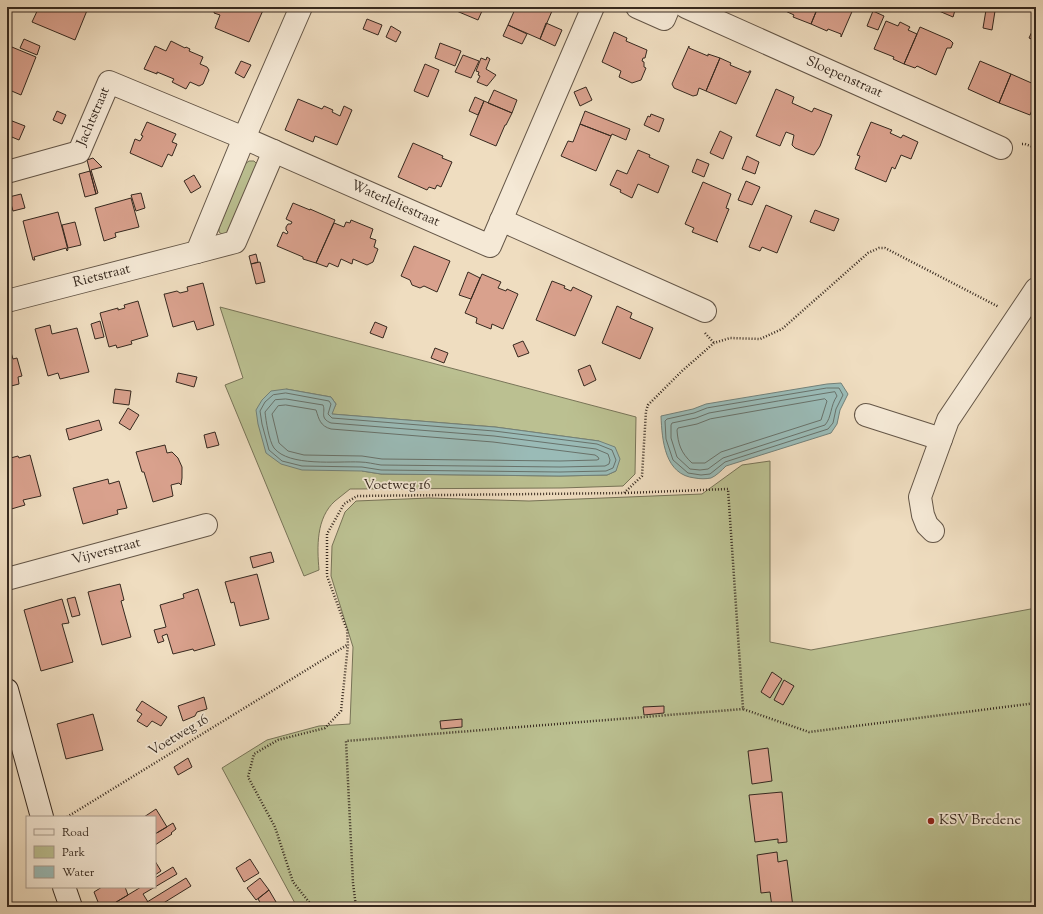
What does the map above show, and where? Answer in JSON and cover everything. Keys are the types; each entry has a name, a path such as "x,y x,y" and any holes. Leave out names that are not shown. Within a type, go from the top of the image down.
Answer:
{"street":[{"path":"197,252 244,138 301,7"},
{"name":"Waterleliestraat","path":"274,151 490,246 593,7"},
{"path":"636,7 664,19 669,7"},
{"name":"Sloepenstraat","path":"686,7 1002,148"},
{"name":"Jachtstraat","path":"7,172 79,152 109,82 244,138"},
{"path":"244,138 274,151"},
{"name":"Rietstraat","path":"7,301 235,242 274,151"},
{"path":"501,220 705,311"},
{"path":"933,531 927,525 923,515 920,497 948,420 1036,289"},
{"path":"866,415 941,439"},
{"name":"Vijverstraat","path":"7,579 206,525"},
{"path":"7,690 42,816"},
{"path":"64,888 71,907"}],"path":[{"path":"624,493 642,476 646,411 648,405 682,371 714,343 730,338 760,339 782,329 868,253 879,248 885,248 1002,308"},
{"name":"Voetweg 16","path":"69,816 348,645 347,630 327,576 327,534 344,504 357,496 624,493 728,489 743,710"},
{"path":"313,907 293,882 275,827 248,777 254,754 278,740 325,728 341,711 348,645"},
{"path":"356,907 353,883 346,741 743,710 809,732 1036,703"}],"green space":[{"path":"249,161 254,161 257,164 232,232 223,235 219,232 219,228 245,164"},
{"path":"220,307 636,417 635,474 623,486 561,488 350,489 335,501 324,516 318,543 319,570 304,576 225,385 243,378","holes":["286,389 331,397 336,404 331,414 495,427 599,441 616,471 607,475 560,476 381,474 362,471"]},
{"path":"770,461 770,642 811,650 1036,608 1036,907 297,907 222,768 267,740 319,726 350,724 353,647 331,576 332,546 345,512 356,501 429,498 529,501 702,494 742,465"}],"water":[{"path":"841,383 848,394 840,410 837,424 831,433 726,466 711,478 699,479 685,476 677,471 671,464 664,446 661,416 693,409 706,404"},
{"path":"286,389 331,397 336,404 332,414 495,427 599,441 615,447 620,459 616,471 607,475 560,476 381,474 362,471 302,470 281,464 266,453 258,424 256,410 262,400 271,391"}],"building":[{"path":"39,7 88,8 75,40 32,22"},
{"path":"213,7 264,8 249,42 215,28 220,15 214,13 215,9"},
{"path":"447,7 473,7 482,11 478,20"},
{"path":"516,7 542,7 552,11 540,39 508,25"},
{"path":"781,7 818,7 811,24 793,17 794,15 781,9 779,11"},
{"path":"818,7 854,7 841,37 841,34 828,29 827,31 811,24"},
{"path":"956,7 953,17 932,8"},
{"path":"986,10 995,11 992,30 983,28"},
{"path":"873,11 884,16 878,30 867,26"},
{"path":"367,19 382,25 378,35 363,29"},
{"path":"886,21 898,26 900,22 910,27 908,30 917,34 904,64 893,59 894,57 874,49"},
{"path":"546,23 562,30 555,46 540,39"},
{"path":"508,25 527,34 522,44 503,36"},
{"path":"1036,25 1036,41 1029,38"},
{"path":"391,26 401,32 396,42 386,37"},
{"path":"920,27 950,40 953,43 951,48 947,48 936,75 917,66 915,68 904,64"},
{"path":"614,32 627,38 626,41 647,50 645,58 643,58 642,61 644,62 644,67 646,68 641,80 632,83 619,77 621,71 602,62"},
{"path":"24,39 40,46 37,55 20,48"},
{"path":"171,41 190,49 189,51 203,57 200,64 207,67 209,70 203,84 199,86 190,82 186,89 172,82 174,79 157,72 157,74 144,69 155,46 166,51"},
{"path":"440,43 461,51 455,66 435,58"},
{"path":"7,45 36,57 21,95 7,89"},
{"path":"689,46 689,48 708,56 708,54 720,58 706,91 699,88 697,95 693,96 674,88 672,84"},
{"path":"463,55 479,61 471,78 455,72"},
{"path":"487,57 490,59 486,69 496,75 487,86 477,82 480,76 478,75 479,72 476,71 481,58 486,60"},
{"path":"720,58 731,63 730,65 749,73 749,71 751,71 736,104 706,91"},
{"path":"241,61 251,65 244,78 235,73"},
{"path":"980,61 1011,74 999,103 968,89"},
{"path":"425,64 439,70 428,97 414,91"},
{"path":"1011,74 1036,85 1036,100 1030,115 999,103"},
{"path":"586,87 592,100 580,106 574,92"},
{"path":"776,89 794,97 792,103 812,112 814,108 832,115 820,146 814,155 795,148 792,145 794,135 786,132 780,146 756,136"},
{"path":"494,90 517,100 512,113 488,103"},
{"path":"475,97 484,101 478,115 469,111"},
{"path":"298,99 322,109 324,106 333,110 332,112 340,116 344,106 352,110 337,145 315,136 313,142 285,130"},
{"path":"484,101 512,113 496,146 470,135"},
{"path":"57,111 66,115 62,124 53,120"},
{"path":"585,111 630,129 626,140 580,124"},
{"path":"651,114 664,119 659,132 644,125 648,116 650,117"},
{"path":"7,119 25,126 19,140 7,135"},
{"path":"147,122 176,134 172,142 177,144 172,156 168,154 162,167 130,153 135,139 140,141 143,136 141,135"},
{"path":"871,122 892,130 890,133 901,138 903,135 918,142 911,159 901,155 895,169 892,167 886,182 855,169 860,156 857,155"},
{"path":"580,124 611,136 596,171 561,156 568,141 573,142"},
{"path":"720,131 732,137 723,159 710,153"},
{"path":"413,143 443,156 442,158 452,162 441,187 437,185 435,189 429,187 427,190 398,177"},
{"path":"638,150 669,166 658,193 638,184 632,198 620,192 621,190 610,185 617,170 627,174"},
{"path":"747,156 759,162 755,174 742,169"},
{"path":"93,158 102,167 91,170 98,193 96,194 87,160"},
{"path":"697,159 709,164 704,177 692,172"},
{"path":"90,171 96,194 85,197 79,174"},
{"path":"194,175 201,187 191,193 184,181"},
{"path":"746,181 760,187 752,205 738,200"},
{"path":"703,182 731,194 726,208 729,209 716,241 718,242 692,232 694,228 685,224"},
{"path":"141,193 145,208 136,211 131,195"},
{"path":"21,194 25,208 13,211 9,197"},
{"path":"131,198 139,227 115,233 116,237 104,241 95,208"},
{"path":"293,203 335,220 316,263 303,259 303,257 277,246 283,232 287,234 288,232 286,227 292,222 286,219"},
{"path":"766,205 792,216 777,253 762,247 760,251 749,247"},
{"path":"815,210 839,219 834,231 810,222"},
{"path":"58,212 68,250 67,251 66,248 34,257 35,260 33,260 23,221"},
{"path":"351,220 373,229 370,238 376,240 374,247 378,249 373,262 367,265 353,259 352,264 341,259 338,267 329,263 327,267 316,263 334,223 344,227 346,222 350,223"},
{"path":"75,222 81,245 68,248 62,225"},
{"path":"414,246 450,261 437,292 424,286 420,288 412,285 410,280 401,276"},
{"path":"256,254 258,262 251,264 249,256"},
{"path":"260,262 265,282 256,284 251,264"},
{"path":"468,272 480,278 471,299 459,295"},
{"path":"482,274 501,282 498,288 506,291 507,289 518,294 503,329 492,324 491,329 476,323 477,318 465,313"},
{"path":"552,281 565,286 564,288 571,291 573,287 592,296 575,336 536,320"},
{"path":"203,283 214,325 197,330 194,321 173,327 164,294 177,291 180,293 188,291 187,287"},
{"path":"138,301 148,336 131,341 132,344 117,348 116,345 109,347 100,313 118,308 118,310 125,308 124,305"},
{"path":"617,306 632,313 630,318 653,328 640,359 602,343"},
{"path":"100,321 104,337 95,339 91,324"},
{"path":"375,322 387,327 383,338 370,333"},
{"path":"50,325 52,334 77,328 89,372 60,379 58,373 48,376 35,329"},
{"path":"7,339 13,359 17,358 22,376 18,377 19,384 7,387"},
{"path":"523,341 529,353 518,357 513,345"},
{"path":"435,348 448,353 444,363 431,358"},
{"path":"590,365 596,380 584,386 578,370"},
{"path":"178,373 197,377 194,387 176,382"},
{"path":"115,389 131,391 129,405 113,403"},
{"path":"128,408 139,415 130,430 119,423"},
{"path":"99,420 102,430 69,440 66,429"},
{"path":"215,432 219,445 207,448 204,435"},
{"path":"165,445 167,453 172,452 178,458 182,467 181,485 179,483 171,485 173,496 153,502 136,452"},
{"path":"30,455 41,496 23,500 25,505 8,510 7,459"},
{"path":"108,479 109,484 119,481 127,508 117,510 118,514 83,524 73,488"},
{"path":"271,552 274,562 253,568 250,557"},
{"path":"257,574 269,619 240,626 234,602 231,603 225,582"},
{"path":"120,584 124,600 121,601 131,637 102,645 88,592"},
{"path":"198,589 215,645 194,651 193,649 173,654 167,634 162,636 164,641 158,643 154,630 166,627 160,605 184,598 183,594"},
{"path":"75,597 80,615 72,617 67,599"},
{"path":"62,599 69,623 62,624 73,662 41,671 24,610"},
{"path":"772,672 782,679 770,698 761,692"},
{"path":"784,680 794,686 783,705 774,700"},
{"path":"204,697 207,709 197,712 195,716 183,721 178,706"},
{"path":"142,701 167,717 161,726 152,721 147,727 137,721 142,714 136,710"},
{"path":"664,706 664,713 644,715 643,707"},
{"path":"93,714 103,750 66,759 57,724"},
{"path":"462,719 462,727 441,729 440,721"},
{"path":"768,748 772,781 752,784 748,751"},
{"path":"188,758 192,767 178,775 174,767"},
{"path":"782,792 787,842 778,843 778,839 755,842 749,795"},
{"path":"156,809 167,827 156,833 156,816 146,816"},
{"path":"173,823 176,829 171,833 172,834 156,844 156,833"},
{"path":"777,852 778,862 787,860 793,907 772,907 770,892 761,893 757,855"},
{"path":"250,859 259,873 244,882 236,868"},
{"path":"156,863 161,871 156,874"},
{"path":"173,867 177,874 156,886 156,877"},
{"path":"186,878 191,886 157,907 139,907"},
{"path":"260,878 269,890 256,900 247,888"},
{"path":"100,888 125,888 128,895 108,907 100,907 94,892"},
{"path":"139,888 153,888 143,894 148,902 139,907 108,907"},
{"path":"269,890 279,907 263,907 258,899"}],"place":[{"name":"KSV Bredene","path":"931,821"}]}
